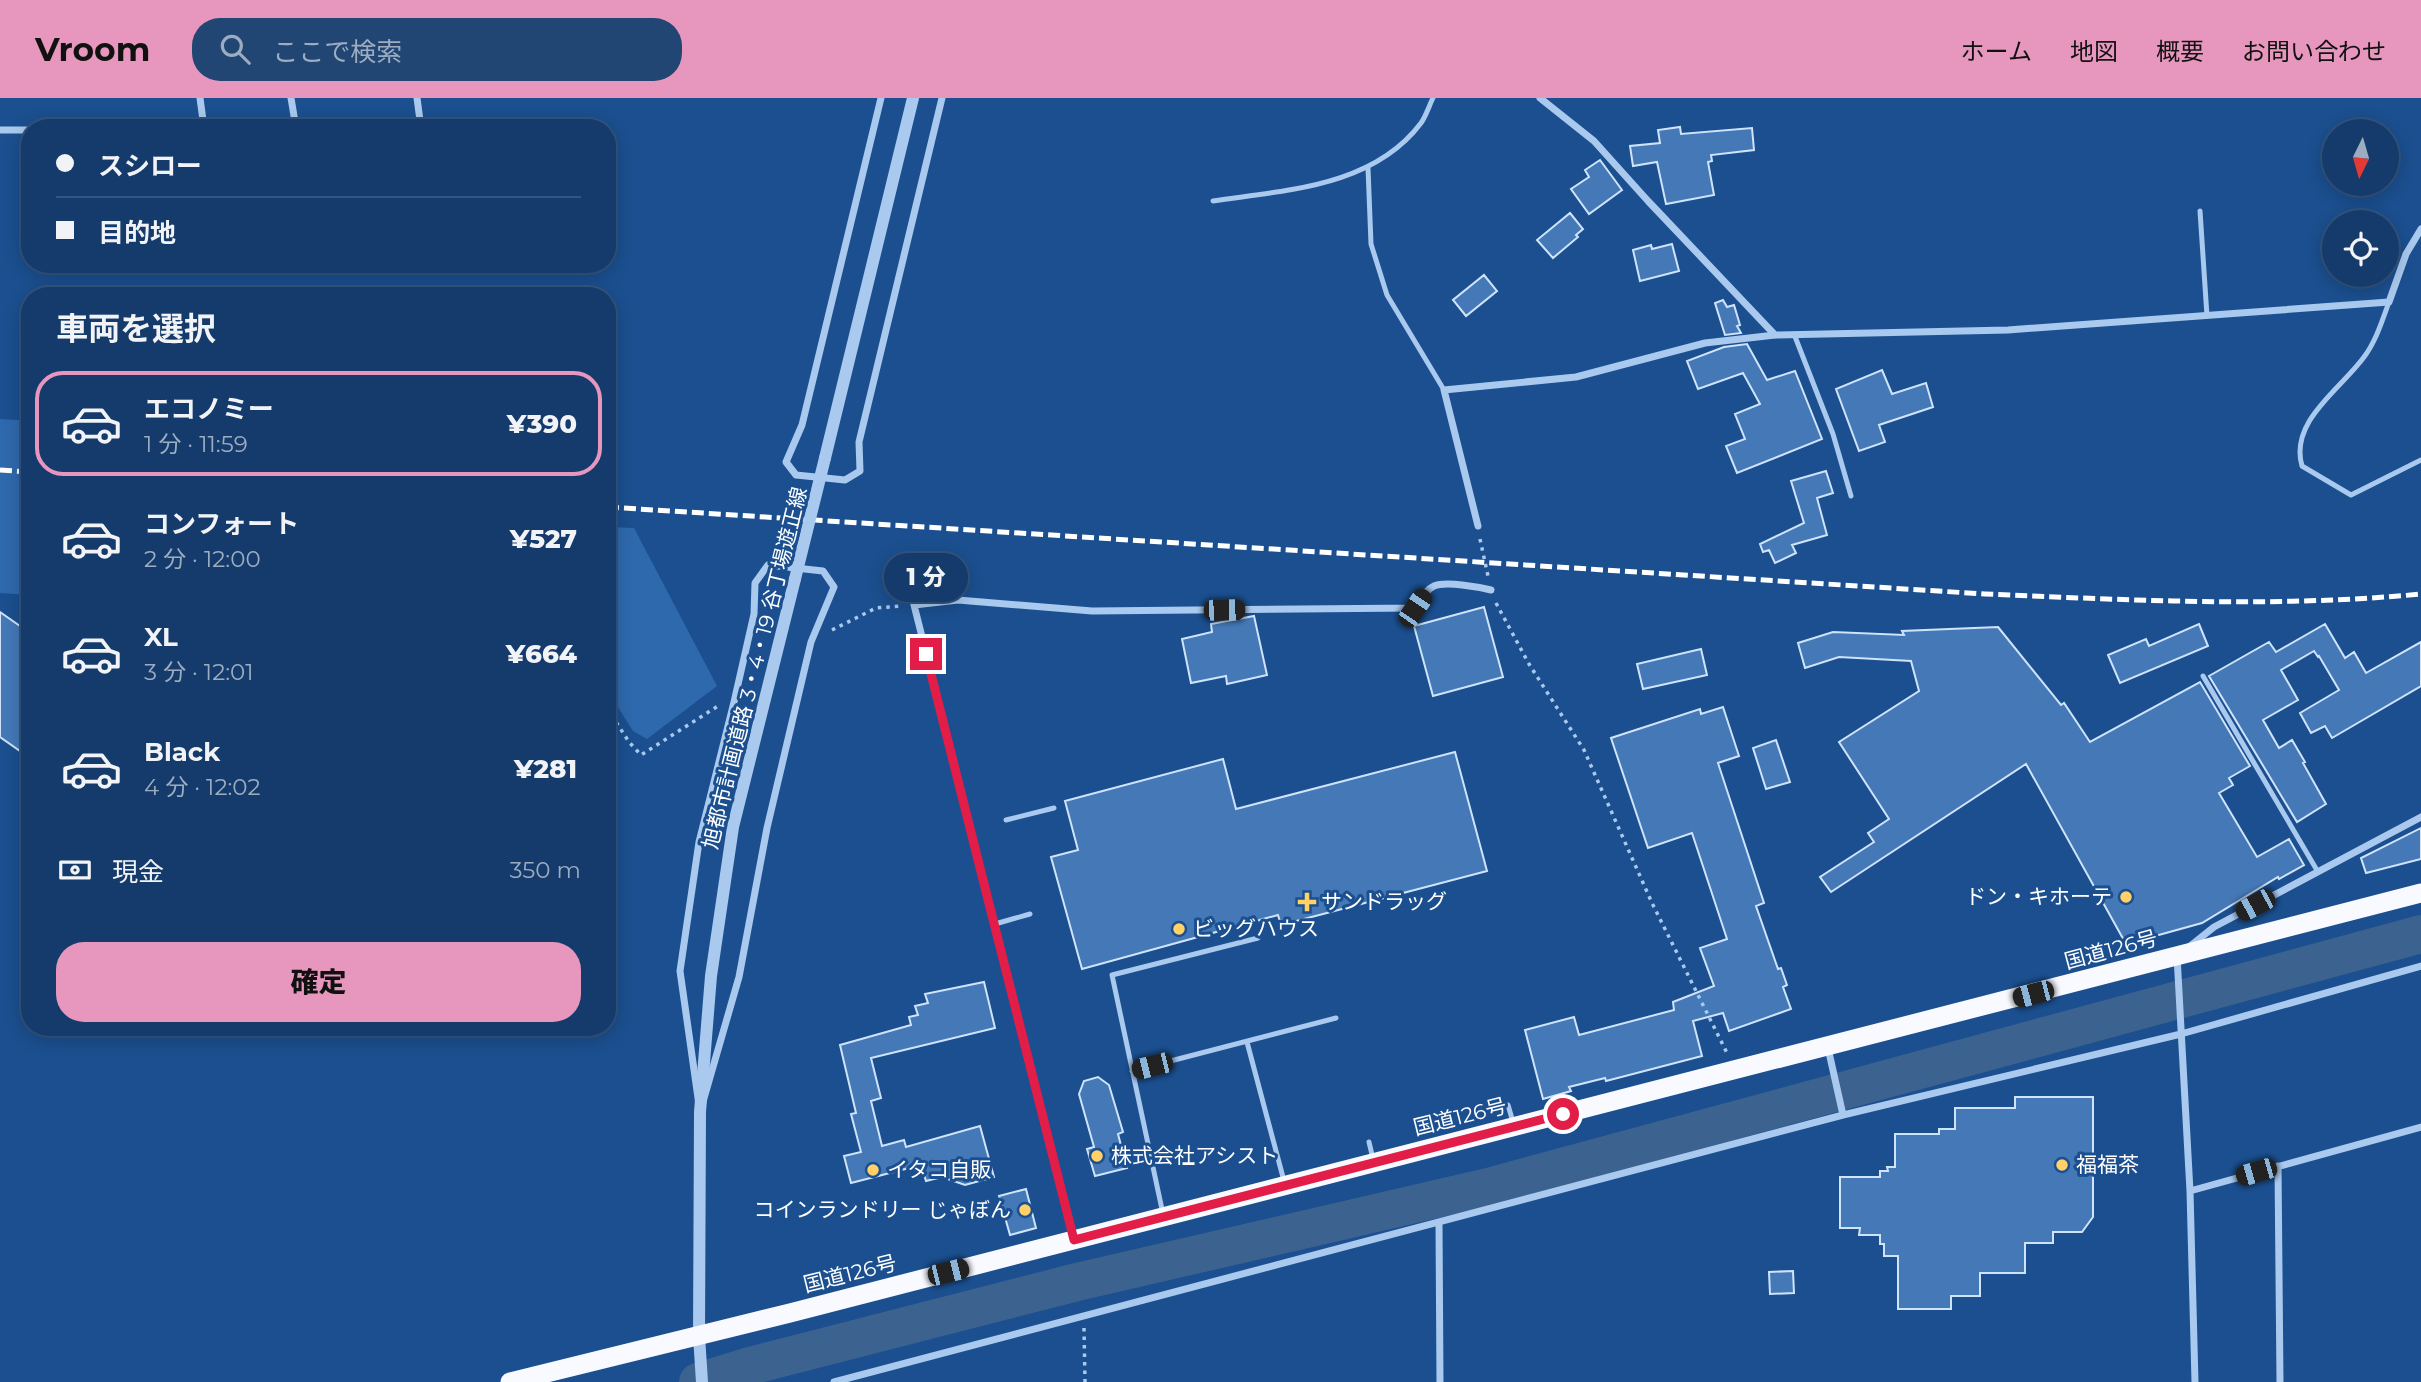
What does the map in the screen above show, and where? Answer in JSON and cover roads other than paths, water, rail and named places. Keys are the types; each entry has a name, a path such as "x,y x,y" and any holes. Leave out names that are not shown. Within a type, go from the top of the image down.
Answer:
{"highway":[{"name":"国道126号","path":"510,1382 699,1336 2421,893"}],"street":[{"path":"200,98 203,119"},
{"path":"291,98 294,119"},
{"path":"417,98 420,119"},
{"path":"881,98 802,425 786,462 796,475 845,480 860,471 859,442 942,98"},
{"name":"旭都市計画道路 3・4・19 谷丁場遊正線","path":"701,1376 700,1112 711,976 733,827 913,98"},
{"path":"1540,98 1594,141 1775,335"},
{"path":"0,130 21,130"},
{"path":"1478,526 1444,390 1576,377 1705,343 1775,335 2008,330 2389,302 2406,254 2421,229"},
{"path":"768,565 822,571 834,587 811,642 768,828 739,976 700,1112 680,971 699,842 754,614 755,583 768,565"},
{"path":"1074,1240 914,605 958,600 1092,611 1415,608 1427,591 1436,585 1473,586 1491,590"},
{"path":"2195,1382 2190,1191 2177,956 2214,927 2421,817"},
{"path":"835,1382 1843,1115 2181,1034 2421,967"},
{"path":"1827,1047 1843,1115"},
{"path":"2190,1191 2421,1127"},
{"path":"2278,1166 2280,1382"},
{"path":"1438,1222 1440,1382"}],"lane":[{"path":"1213,201 1331,181 1368,168 1397,148 1423,121 1433,98"},
{"path":"1368,168 1371,244 1387,295 1444,390"},
{"path":"2200,211 2207,316"},
{"path":"2389,302 2365,356 2341,386 2325,398 2307,428 2300,441 2299,457 2302,466 2350,495 2421,460"},
{"path":"1794,334 1833,434 1851,496"},
{"path":"2203,676 2318,872"},
{"path":"1006,820 1054,808"},
{"path":"995,924 1030,914"},
{"path":"1164,1216 1112,975 1258,938"},
{"path":"1132,1071 1336,1018"},
{"path":"1247,1042 1285,1185"},
{"path":"1508,1105 1514,1126"},
{"path":"1369,1142 1374,1162"}],"waterway":[{"path":"698,1382 750,1366 1077,1282 1488,1187 2421,934"}],"railway":[{"path":"0,470 21,471"},
{"path":"616,508 1985,594 2258,602 2421,594"}],"place":[{"name":"ドン・キホーテ","path":"2126,897"},
{"name":"サンドラッグ","path":"1307,902"},
{"name":"ビッグハウス","path":"1179,929"},
{"name":"株式会社アシスト","path":"1097,1156"},
{"name":"福福茶","path":"2062,1165"},
{"name":"イタコ自販","path":"873,1170"},
{"name":"コインランドリー じゃぼん","path":"1025,1210"}]}
